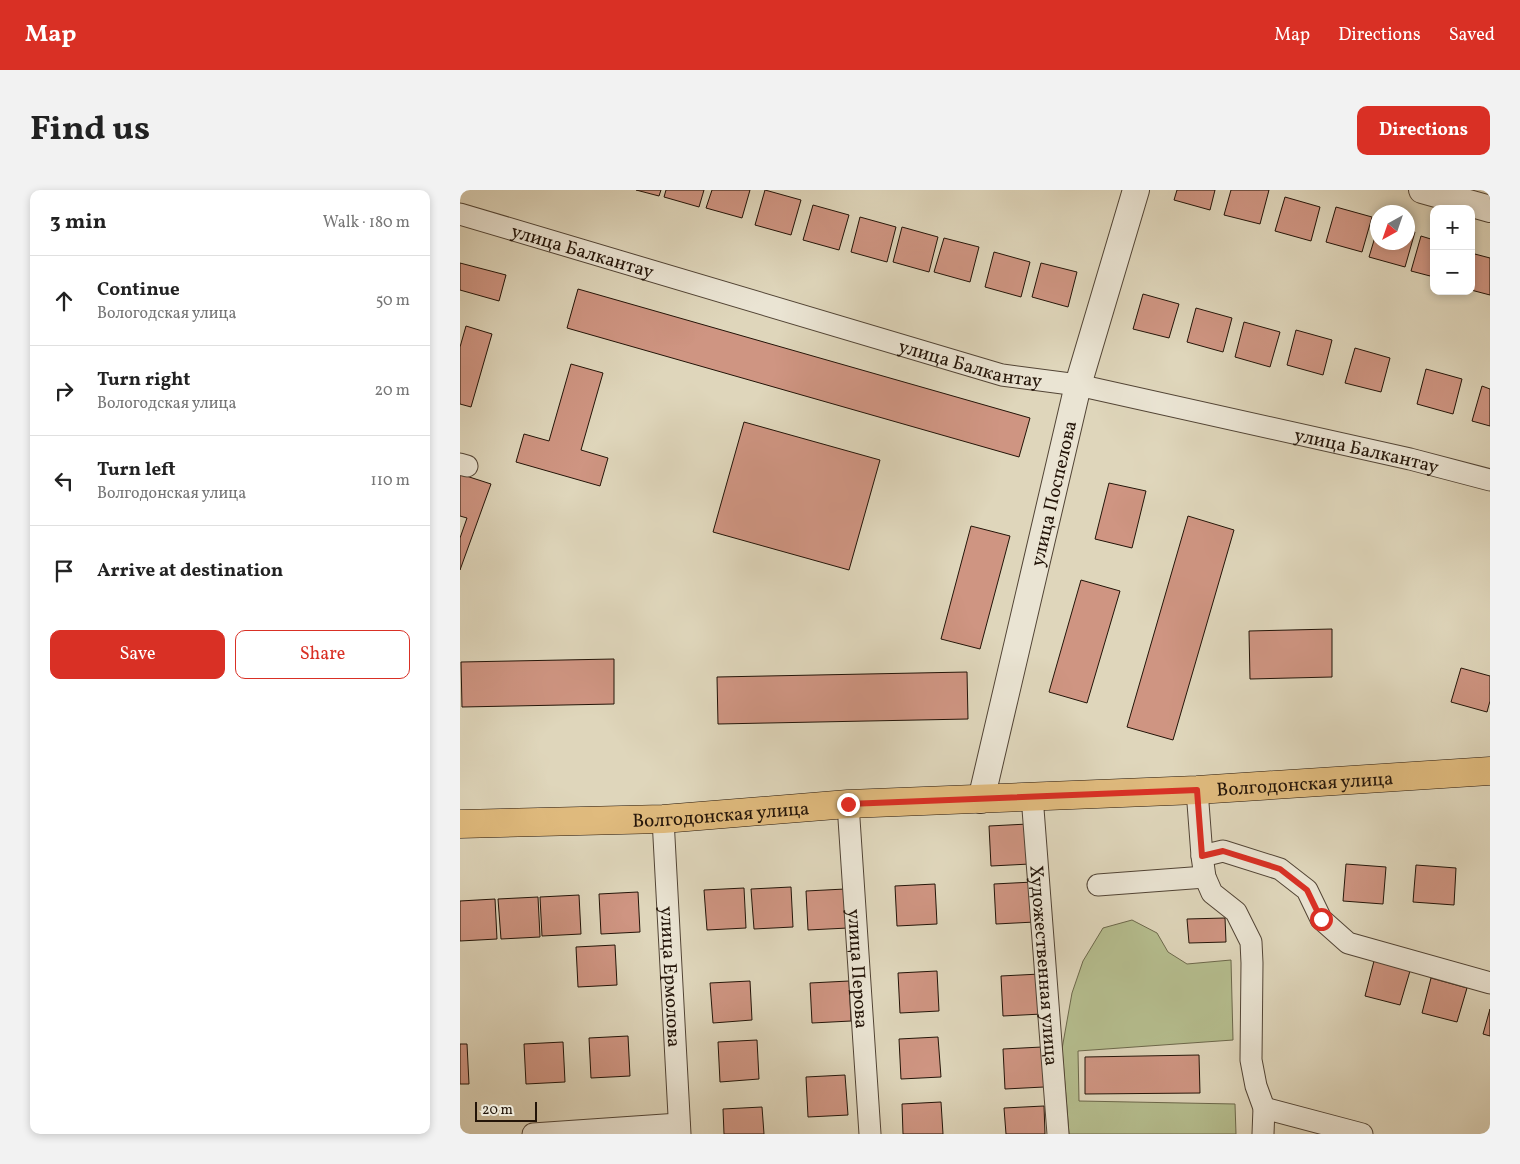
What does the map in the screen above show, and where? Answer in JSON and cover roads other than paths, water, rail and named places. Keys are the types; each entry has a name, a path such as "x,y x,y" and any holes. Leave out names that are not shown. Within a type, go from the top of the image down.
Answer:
{"main road":[{"name":"Волгодонская улица","path":"460,824 663,818 848,804 1197,790 1490,771"}],"street":[{"name":"улица Поспелова","path":"981,800 1078,385 1136,190"},
{"path":"1422,190 1490,209"},
{"name":"улица Балкантау","path":"460,214 1002,375 1078,385 1410,459 1490,480"},
{"path":"1197,790 1205,877 1212,893 1236,912 1251,942 1251,1060 1256,1086 1264,1108 1263,1134"},
{"name":"Художественная улица","path":"1032,796 1058,1134"},
{"name":"улица Перова","path":"848,804 870,1134"},
{"name":"улица Ермолова","path":"663,818 679,1129"},
{"path":"1202,856 1223,851 1280,869 1307,890 1321,919 1348,943 1490,983"},
{"path":"1098,884 1205,877"},
{"path":"1264,1108 1362,1134"},
{"path":"534,1134 679,1129"}]}
